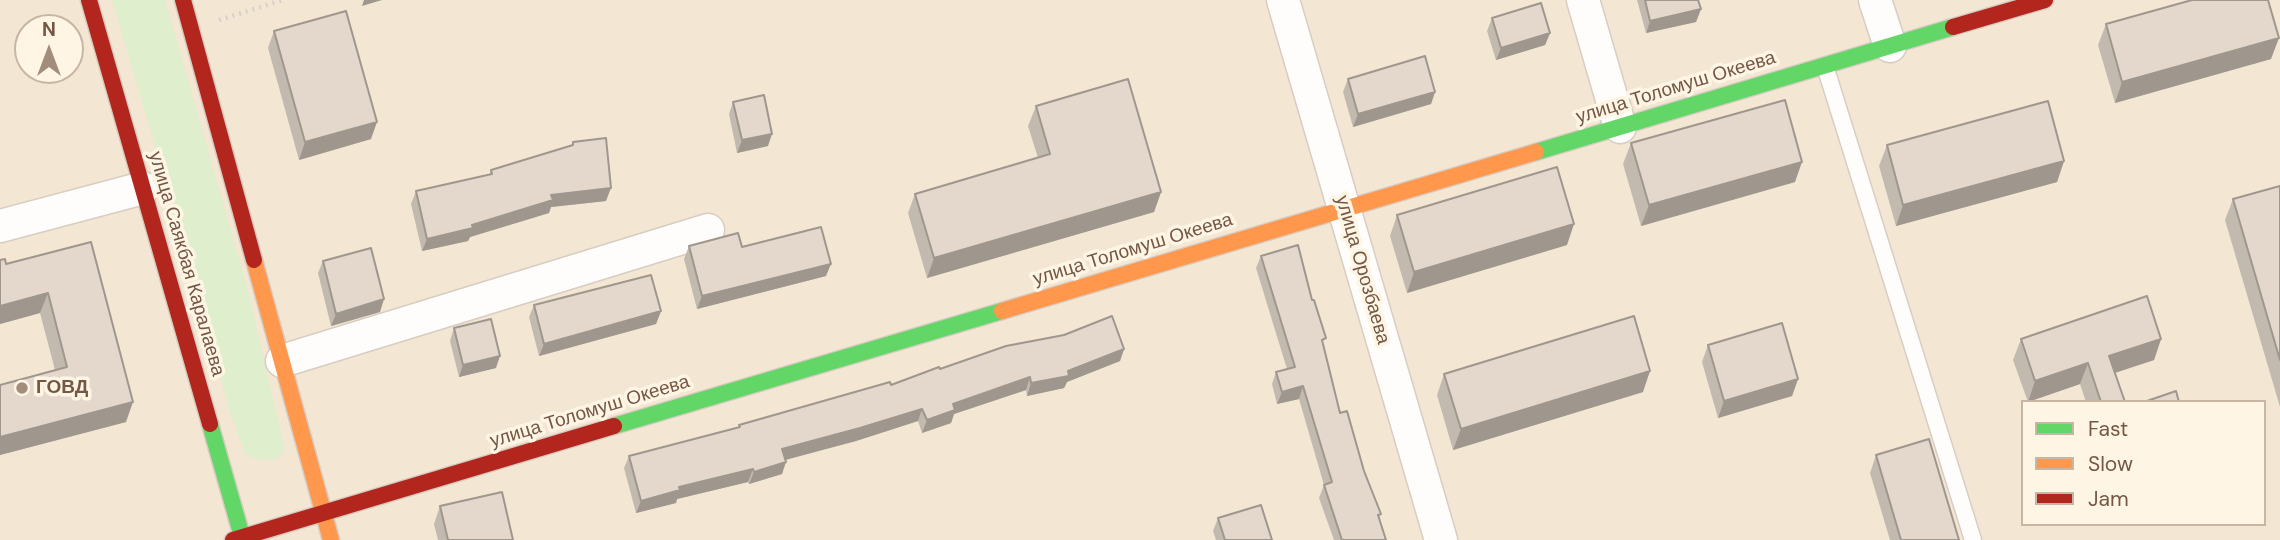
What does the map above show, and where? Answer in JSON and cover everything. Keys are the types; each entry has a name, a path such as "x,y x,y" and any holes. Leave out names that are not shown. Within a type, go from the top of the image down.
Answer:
{"street":[{"name":"улица Саякбая Каралаева","path":"89,0 239,539"},
{"path":"184,0 331,540"},
{"name":"улица Орозбаева","path":"1283,0 1441,540"},
{"path":"1583,0 1620,127"},
{"path":"1875,0 1890,46"},
{"name":"улица Толомуш Океева","path":"239,539 2045,0"},
{"path":"0,226 143,188"},
{"path":"282,361 708,230"}],"lane":[{"path":"1825,66 1973,540"}],"path":[{"path":"191,29 283,0"}],"shaded area":[{"path":"0,0 2280,0 2280,540 0,540"}],"green space":[{"path":"112,0 165,0 248,291 285,451 275,460 258,460 245,454 229,409"}],"building":[{"path":"1645,0 1698,0 1701,9 1650,21"},
{"path":"2192,0 2268,0 2279,38 2122,82 2106,24"},
{"path":"1541,3 1550,33 1501,48 1492,18"},
{"path":"346,11 377,122 305,142 274,31"},
{"path":"1425,56 1435,92 1358,114 1348,79"},
{"path":"1128,79 1161,192 934,258 915,194 1050,154 1036,106"},
{"path":"764,95 772,134 742,140 733,102"},
{"path":"1785,100 1802,162 1649,205 1631,143"},
{"path":"2048,101 2064,161 1903,205 1887,145"},
{"path":"606,138 611,188 551,195 553,200 472,225 473,228 427,239 416,191 492,174 491,170 573,145 573,142"},
{"path":"1557,167 1574,224 1414,272 1397,215"},
{"path":"2280,186 2280,360 2233,199"},
{"path":"821,227 831,264 702,296 689,246 738,233 742,247"},
{"path":"91,242 133,402 0,437 0,385 67,367 48,293 0,306 0,260 5,259 6,264"},
{"path":"1298,245 1312,300 1326,338 1322,340 1340,413 1347,411 1364,471 1381,514 1378,515 1386,540 1342,540 1324,485 1332,482 1303,386 1282,392 1276,372 1295,367 1261,256"},
{"path":"371,248 384,299 336,314 323,261"},
{"path":"651,275 661,311 544,344 534,305"},
{"path":"2147,296 2161,339 2109,356 2124,400 2100,400 2088,363 2035,381 2021,339"},
{"path":"1112,316 1124,349 1068,371 1069,376 1031,383 1030,377 953,404 955,410 927,420 922,409 782,449 786,462 754,472 753,469 679,487 680,490 641,501 629,456 740,427 739,425 890,382 891,385 1006,346 1064,335"},
{"path":"1634,316 1650,371 1461,429 1444,374"},
{"path":"491,319 500,356 463,365 454,328"},
{"path":"1782,323 1798,379 1724,401 1708,345"},
{"path":"2176,391 2178,400 2150,400"},
{"path":"1929,439 1959,540 1901,540 1876,455"},
{"path":"502,492 513,540 448,540 440,506"},
{"path":"1261,505 1272,540 1225,540 1218,518"}],"traffic: fast":[{"path":"1536,152 1953,27"},
{"path":"614,426 1002,311"},
{"path":"210,424 243,540"}],"traffic: slow":[{"path":"1002,311 1536,152"},
{"path":"254,260 331,540"}],"traffic: jam":[{"path":"89,0 210,424"},
{"path":"183,0 254,260"},
{"path":"1953,27 2045,0"},
{"path":"233,540 614,426"}],"place":[{"name":"ГОВД","path":"22,388"}]}
